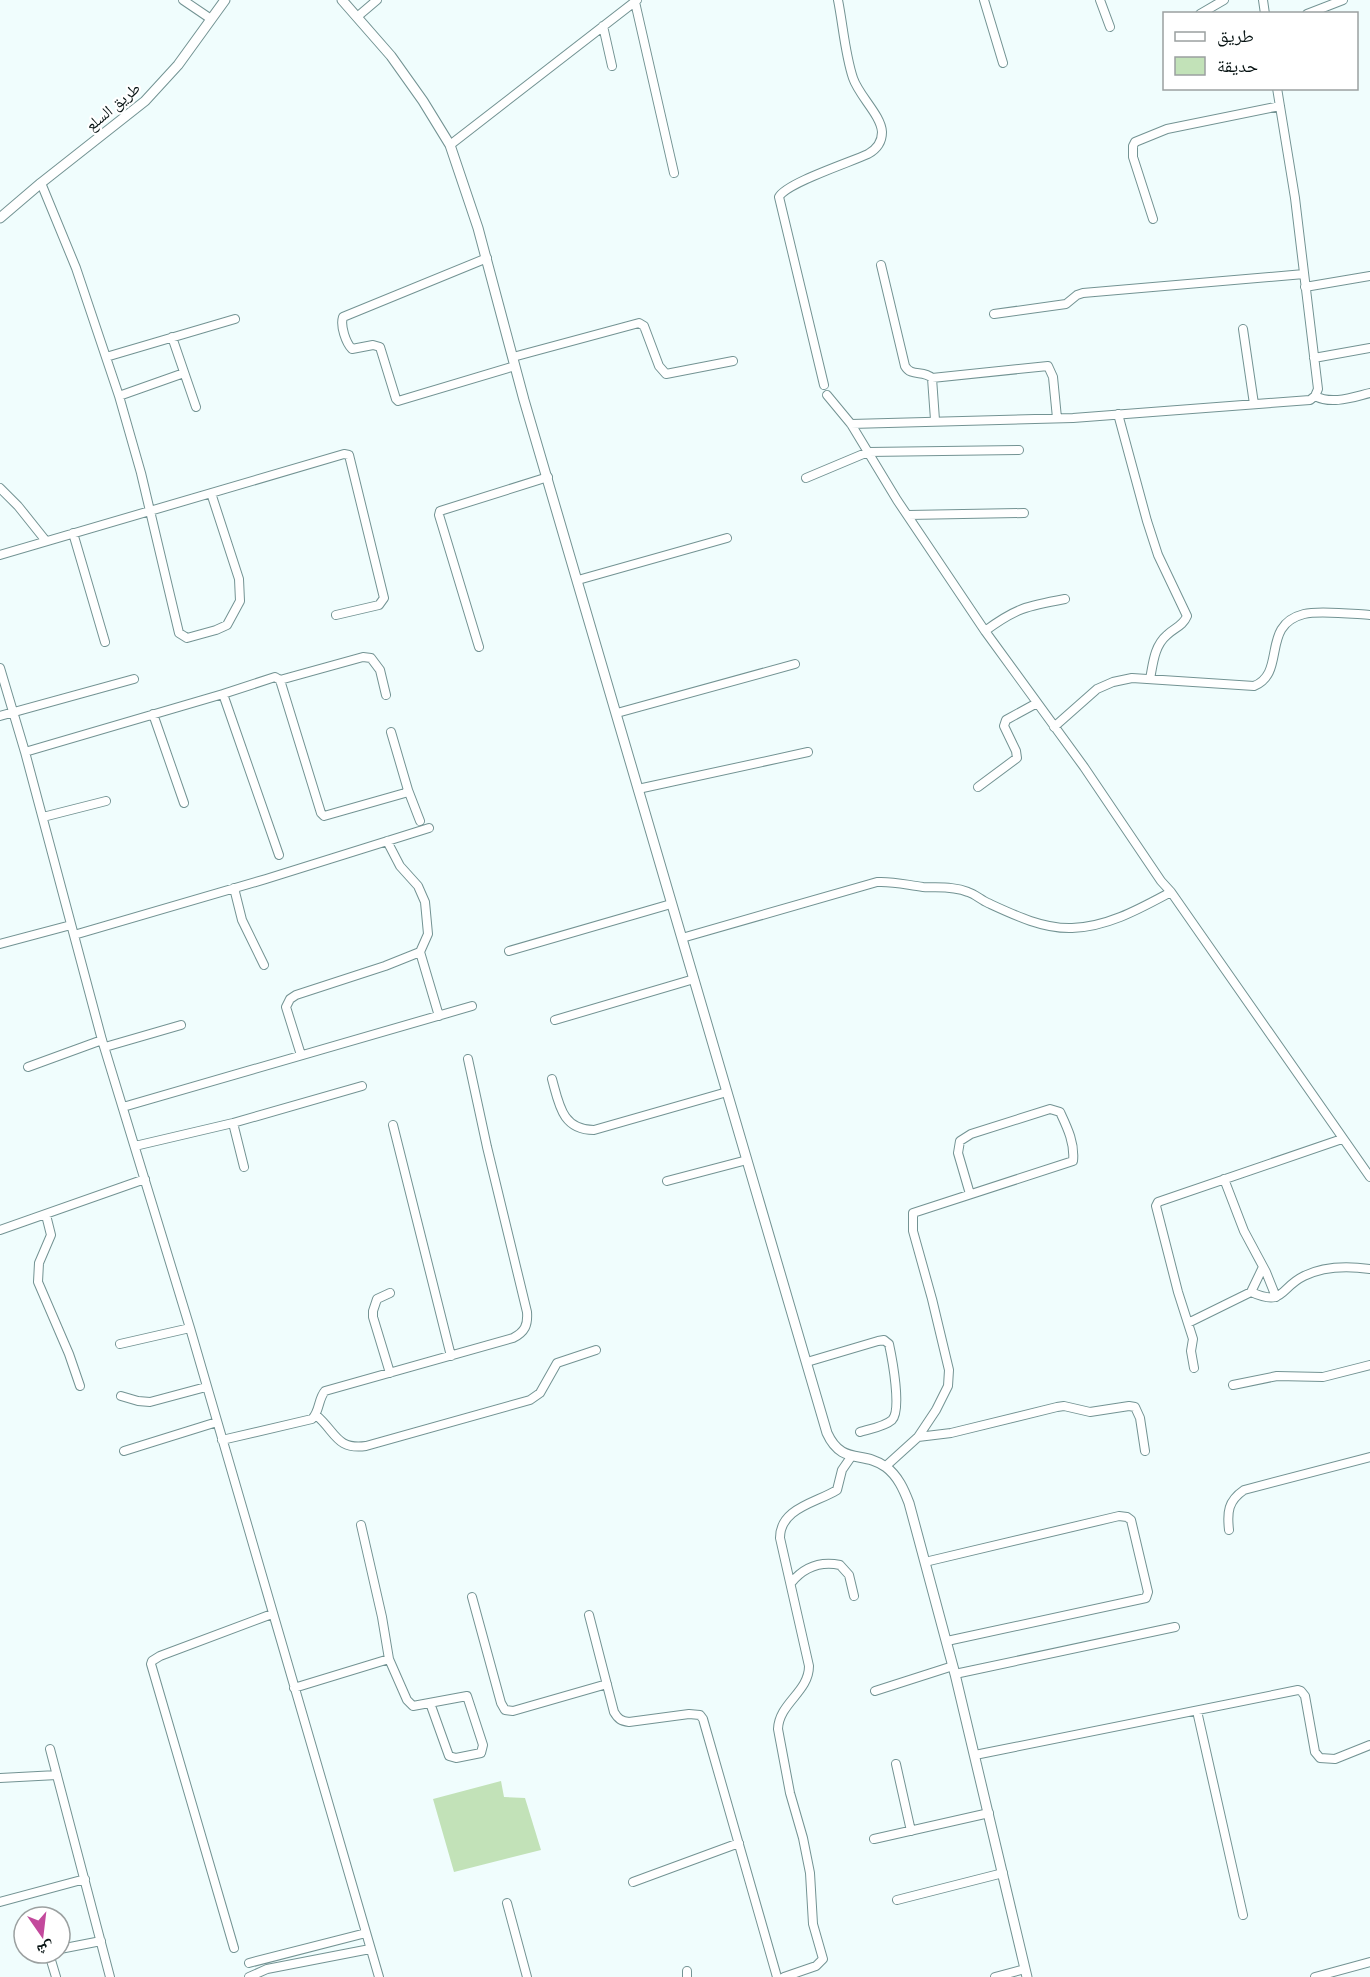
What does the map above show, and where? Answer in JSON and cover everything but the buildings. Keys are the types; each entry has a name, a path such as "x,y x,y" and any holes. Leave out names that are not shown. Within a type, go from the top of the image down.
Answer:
{"street":[{"path":"183,0 211,19"},
{"name":"طريق السلع","path":"0,218 146,101 178,65 225,0"},
{"path":"342,0 391,56 423,101 450,145 487,258 514,362 671,904 830,1440 839,1451 851,1457 870,1460 886,1466 904,1489 947,1641 1026,1973 995,1977"},
{"path":"357,17 377,0"},
{"path":"824,386 779,197 782,191 796,184 876,150 880,143 882,132 879,122 852,76 838,0"},
{"path":"984,0 1003,63"},
{"path":"1100,0 1110,27"},
{"path":"1203,12 1224,0"},
{"path":"1312,12 1343,0"},
{"path":"450,145 633,2 675,173"},
{"path":"603,26 612,66"},
{"path":"851,424 1057,418 1310,400 1318,389 1295,198 1277,90"},
{"path":"1153,219 1133,157 1135,142 1167,129 1280,106"},
{"path":"41,183 76,268 106,357 141,473 179,633 187,638 227,625 240,601 239,579 211,493"},
{"path":"487,258 343,317 341,322 352,350 373,345 380,347 396,399 639,323 644,326 659,366 666,374 733,361"},
{"path":"881,265 905,366 908,370 912,373 927,374 932,378 1048,366 1053,376 1057,418"},
{"path":"994,314 1066,304 1083,293 1304,274"},
{"path":"1305,287 1370,276"},
{"path":"106,357 235,319"},
{"path":"1243,328 1254,404"},
{"path":"172,337 196,407"},
{"path":"1314,358 1370,348"},
{"path":"118,396 184,373"},
{"path":"932,378 935,420"},
{"path":"1315,396 1323,400 1336,400 1370,393"},
{"path":"827,395 851,424 985,631 1084,767 1161,881 1171,892 1370,1177"},
{"path":"1118,414 1155,546 1187,616 1184,623 1163,639 1155,653 1150,679"},
{"path":"806,477 868,452 1019,450"},
{"path":"0,555 344,454 349,455 384,598 379,604 336,615"},
{"path":"479,647 439,515 440,511 548,477"},
{"path":"0,488 46,541"},
{"path":"908,515 1024,513"},
{"path":"73,533 105,642"},
{"path":"578,580 727,538"},
{"path":"985,631 1023,607 1065,599"},
{"path":"1054,727 1097,689 1113,682 1132,678 1254,686 1262,683 1269,676 1275,643 1281,629 1294,618 1305,613 1370,615"},
{"path":"280,680 363,657 371,658 380,670 386,695"},
{"path":"617,713 795,664"},
{"path":"0,668 104,1043 190,1328 379,1977"},
{"path":"25,752 275,677 280,680 321,813 324,816 408,790"},
{"path":"0,716 134,679"},
{"path":"224,694 279,855"},
{"path":"978,787 1017,758 1004,726 1006,720 1038,703"},
{"path":"153,714 184,803"},
{"path":"391,732 408,790 420,821"},
{"path":"638,789 808,752"},
{"path":"42,817 106,801"},
{"path":"74,935 429,828"},
{"path":"387,841 400,866 418,886 425,902 428,934 420,952 439,1016"},
{"path":"682,938 877,882 958,888 1020,917 1054,927 1073,928 1113,920 1140,909 1171,892"},
{"path":"234,888 242,920 264,965"},
{"path":"509,951 671,904"},
{"path":"0,944 72,925"},
{"path":"301,1055 286,1007 290,999 308,990 420,952"},
{"path":"555,1020 694,979"},
{"path":"123,1107 472,1006"},
{"path":"28,1066 104,1043 181,1025"},
{"path":"316,1415 321,1396 325,1391 451,1356 521,1334 526,1328 527,1320 468,1059"},
{"path":"552,1079 564,1115 572,1125 581,1130 594,1130 728,1092"},
{"path":"135,1146 233,1123 362,1086"},
{"path":"886,1466 918,1437 936,1410 948,1386 949,1371 913,1231 913,1213 1073,1161 1074,1151 1060,1112 1050,1109 971,1134 960,1141 958,1153 970,1194"},
{"path":"233,1123 244,1167"},
{"path":"393,1125 451,1356"},
{"path":"1194,1368 1191,1351 1192,1339 1156,1206 1158,1202 1342,1139"},
{"path":"668,1181 747,1160"},
{"path":"0,1230 145,1179"},
{"path":"1224,1179 1244,1231 1276,1297"},
{"path":"46,1215 51,1235 39,1263 38,1282 80,1386"},
{"path":"1188,1323 1251,1292 1263,1267"},
{"path":"1251,1292 1270,1299 1276,1297 1302,1276 1315,1272 1342,1267 1370,1269"},
{"path":"390,1293 377,1299 373,1311 390,1373"},
{"path":"120,1344 190,1328"},
{"path":"807,1362 878,1341 884,1340 889,1344 893,1361 895,1414 890,1421 860,1432"},
{"path":"316,1415 346,1446 354,1448 366,1446 530,1400 536,1397 544,1387 557,1363 596,1350"},
{"path":"1233,1385 1277,1376 1323,1377 1370,1365"},
{"path":"122,1396 150,1402 206,1387"},
{"path":"918,1437 951,1433 1057,1407 1064,1406 1090,1412 1129,1406 1137,1410 1145,1451"},
{"path":"222,1440 303,1421 316,1415"},
{"path":"124,1451 217,1422"},
{"path":"784,1977 816,1966 823,1959 813,1924 810,1874 803,1838 790,1793 778,1729 778,1720 783,1709 802,1687 809,1674 804,1636 780,1538 782,1524 794,1512 837,1490 842,1470 851,1457"},
{"path":"1229,1530 1227,1514 1230,1503 1244,1490 1370,1457"},
{"path":"925,1562 1119,1516 1131,1520 1148,1592 1143,1600 947,1641"},
{"path":"361,1525 389,1659 410,1704 418,1706 430,1703 467,1696 483,1745 481,1753 456,1758 449,1756 430,1703"},
{"path":"791,1583 808,1567 821,1564 840,1565 849,1575 854,1596"},
{"path":"472,1597 501,1703 505,1710 513,1711 607,1684"},
{"path":"234,1948 151,1664 152,1660 160,1656 272,1614"},
{"path":"589,1615 614,1712 621,1721 629,1722 689,1714 700,1715 703,1719 777,1977"},
{"path":"875,1691 954,1670 1175,1627"},
{"path":"294,1688 389,1659"},
{"path":"975,1755 1298,1690 1305,1696 1315,1752 1320,1758 1335,1759 1370,1745"},
{"path":"1197,1711 1243,1915"},
{"path":"50,1749 110,1977"},
{"path":"896,1764 911,1831"},
{"path":"0,1778 57,1775"},
{"path":"874,1839 989,1813"},
{"path":"633,1882 739,1843"},
{"path":"897,1900 1003,1873"},
{"path":"0,1902 85,1879"},
{"path":"507,1904 527,1977"},
{"path":"249,1963 366,1933"},
{"path":"72,1947 101,1941"},
{"path":"249,1977 267,1970 370,1949"},
{"path":"1315,1977 1370,1962"}],"green space":[{"path":"501,1781 504,1797 525,1798 541,1850 454,1872 433,1799"}]}
